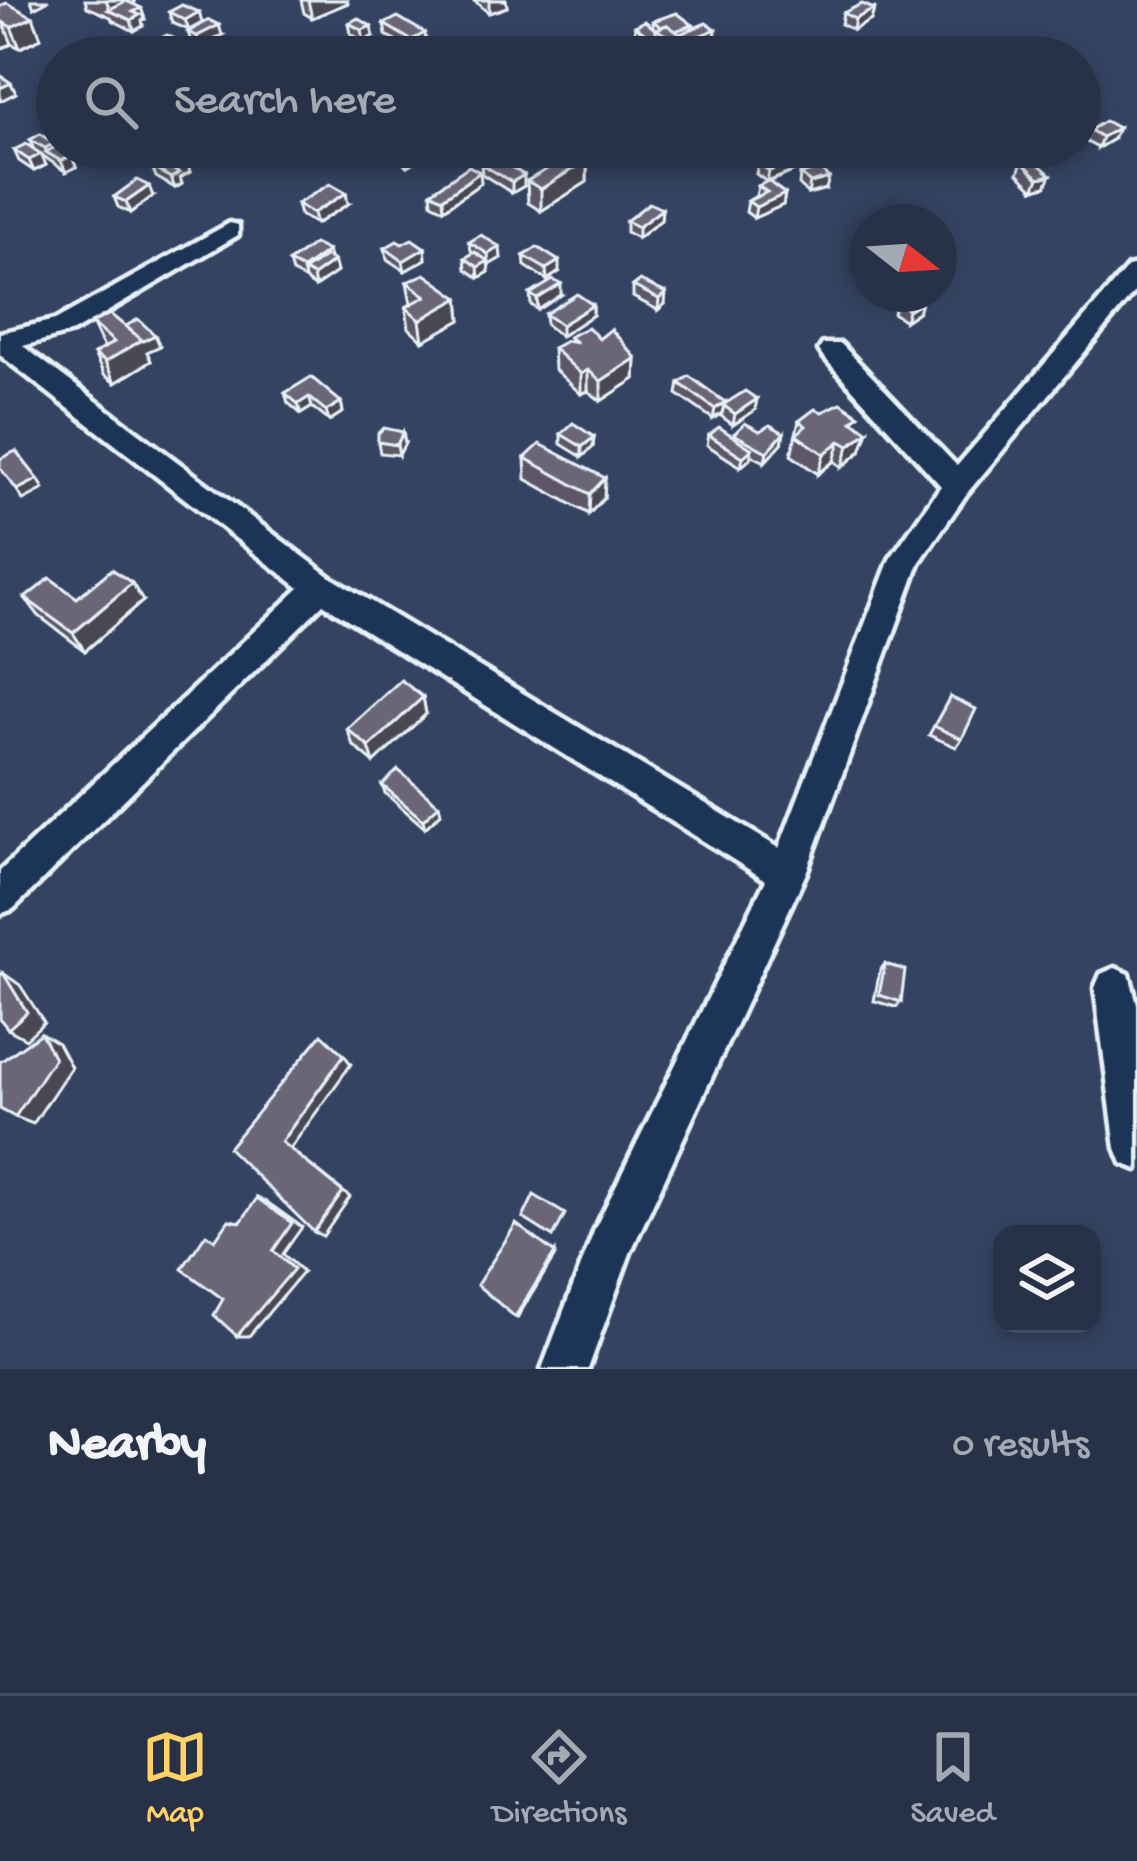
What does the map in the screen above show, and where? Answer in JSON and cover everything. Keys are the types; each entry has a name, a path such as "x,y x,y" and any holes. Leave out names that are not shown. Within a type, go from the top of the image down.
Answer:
{"street":[{"path":"0,342 64,326 230,230"},
{"path":"566,1369 611,1245 788,873 905,559 957,484 1137,273"},
{"path":"0,342 321,587 788,873"},
{"path":"832,350 957,484"},
{"path":"0,896 321,587"},
{"path":"1115,988 1137,1148"}],"building":[{"path":"126,1 141,8 133,12 140,15 131,20 108,10"},
{"path":"7,3 33,17 11,27 0,24 0,6"},
{"path":"862,4 874,9 855,19 843,13"},
{"path":"182,5 199,12 185,20 169,12"},
{"path":"677,13 693,25 675,31 653,21"},
{"path":"398,17 425,33 404,36 384,24"},
{"path":"358,18 371,26 362,30 349,23"},
{"path":"209,20 219,25 197,36 188,32"},
{"path":"645,21 656,36 636,36 644,33 635,26"},
{"path":"706,23 716,29 699,36 667,36 656,29 667,25 680,34"},
{"path":"1105,121 1118,128 1102,137"},
{"path":"26,144 36,151 36,156 29,160 14,150"},
{"path":"154,168 174,168 179,173 171,178"},
{"path":"466,168 480,172 443,198 431,192"},
{"path":"488,168 512,168 524,175 512,182"},
{"path":"549,168 574,168 541,189 527,181"},
{"path":"805,168 819,168 829,178 810,183 801,174 809,172"},
{"path":"1028,168 1043,168 1051,175 1039,178"},
{"path":"137,180 149,186 126,202 114,197"},
{"path":"768,181 785,194 756,207 748,201 767,192 758,186"},
{"path":"330,184 346,193 313,213 297,204"},
{"path":"649,203 662,209 638,227 626,221"},
{"path":"481,235 500,247 488,254 469,242"},
{"path":"412,239 425,248 403,261 385,248 397,241 402,244"},
{"path":"314,244 328,251 303,269 289,262"},
{"path":"537,247 559,261 546,269 524,256"},
{"path":"475,252 488,261 478,267 465,258"},
{"path":"326,256 334,261 313,276 304,271"},
{"path":"425,274 459,298 420,320 406,307 426,296 407,282"},
{"path":"553,280 561,284 537,299 530,294"},
{"path":"640,281 666,293 659,299 633,286"},
{"path":"577,294 593,305 561,325 545,314"},
{"path":"110,314 142,340 105,362 94,354 114,342 92,323"},
{"path":"138,319 155,335 143,341 126,326"},
{"path":"588,327 599,339 611,329 636,358 601,381 588,370 581,374 553,348 566,341 577,343 569,337"},
{"path":"689,376 725,402 715,409 679,383"},
{"path":"311,377 341,402 326,411 309,397 298,404 285,393"},
{"path":"745,391 757,399 735,414 723,405"},
{"path":"841,403 859,415 852,421 868,431 849,446 840,441 824,454 796,435 806,426 799,421 815,409 822,412"},
{"path":"573,423 594,437 582,447 561,434"},
{"path":"745,423 760,431 770,425 784,433 767,452 734,434"},
{"path":"719,427 752,449 743,457 709,435"},
{"path":"384,428 403,432 397,445 378,442"},
{"path":"540,444 605,478 590,494 525,458"},
{"path":"16,451 38,479 17,490 0,468 0,459"},
{"path":"112,569 132,583 73,633 25,598 50,578 77,598"},
{"path":"401,680 423,697 369,747 347,729"},
{"path":"950,697 976,709 962,739 934,726"},
{"path":"398,770 439,805 423,820 382,785"},
{"path":"885,964 905,970 901,1002 879,995"},
{"path":"3,973 27,1012 8,1029 0,1019"},
{"path":"41,1033 54,1058 15,1117 0,1109 0,1062"},
{"path":"322,1034 344,1055 281,1142 343,1192 314,1232 228,1148"},
{"path":"534,1195 565,1214 553,1237 523,1218"},
{"path":"257,1198 292,1223 273,1251 294,1269 237,1336 214,1315 223,1299 182,1269 206,1234 215,1240 229,1220 241,1222"},
{"path":"516,1224 555,1253 515,1317 477,1285"}]}
